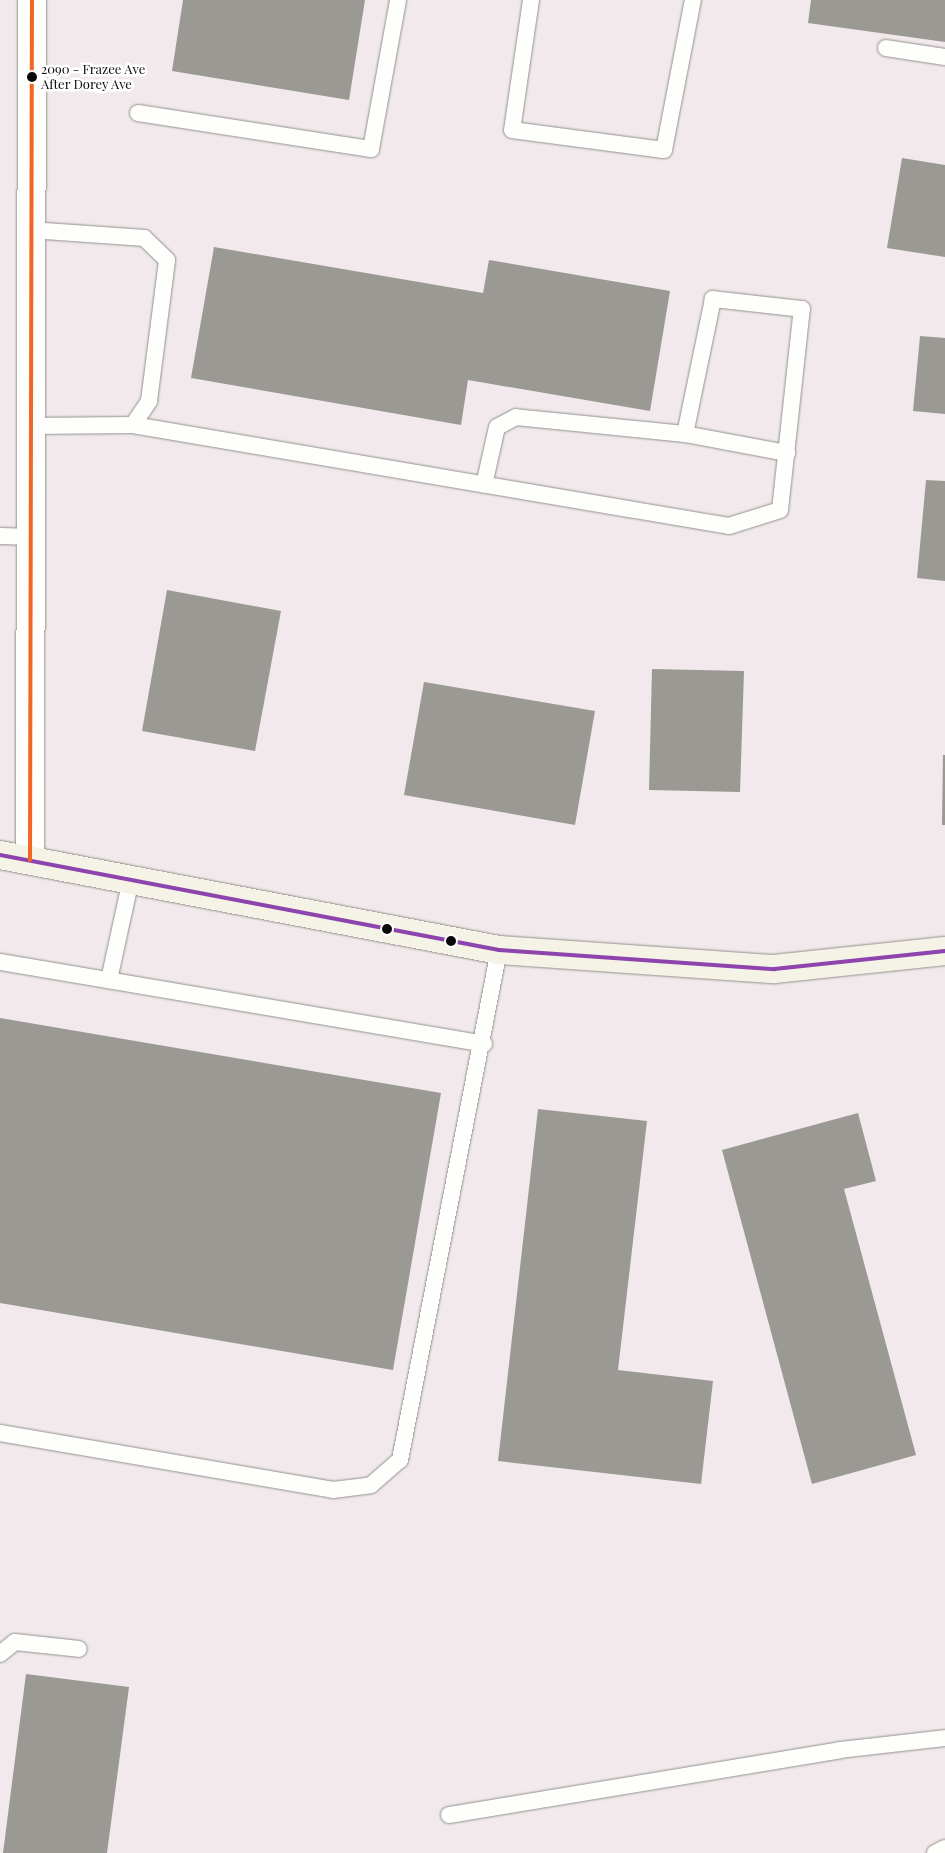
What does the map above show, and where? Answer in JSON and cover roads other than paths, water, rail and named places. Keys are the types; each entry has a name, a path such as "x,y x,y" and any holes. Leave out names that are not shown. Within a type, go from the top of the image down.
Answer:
{"main road":[{"path":"0,855 499,950 774,970 945,951"}],"street":[{"path":"30,860 32,0"}],"lane":[{"path":"138,113 372,149 398,0"},
{"path":"531,0 512,130 664,150 693,0"},
{"path":"886,48 945,57"},
{"path":"31,230 144,238 167,260 149,401 134,425"},
{"path":"31,426 134,425 730,526 780,510 802,309 713,299 685,434"},
{"path":"484,485 497,427 516,416 685,434 787,453"},
{"path":"0,536 31,537"},
{"path":"109,980 130,879"},
{"path":"0,1433 334,1490 371,1485 400,1460 484,1044 499,950"},
{"path":"0,962 484,1044"},
{"path":"0,1654 14,1642 80,1649"},
{"path":"449,1815 840,1750 945,1738"},
{"path":"935,1853 945,1848"}],"place":[{"name":"2090 - Frazee Ave After Dorey Ave","path":"32,77"}]}
